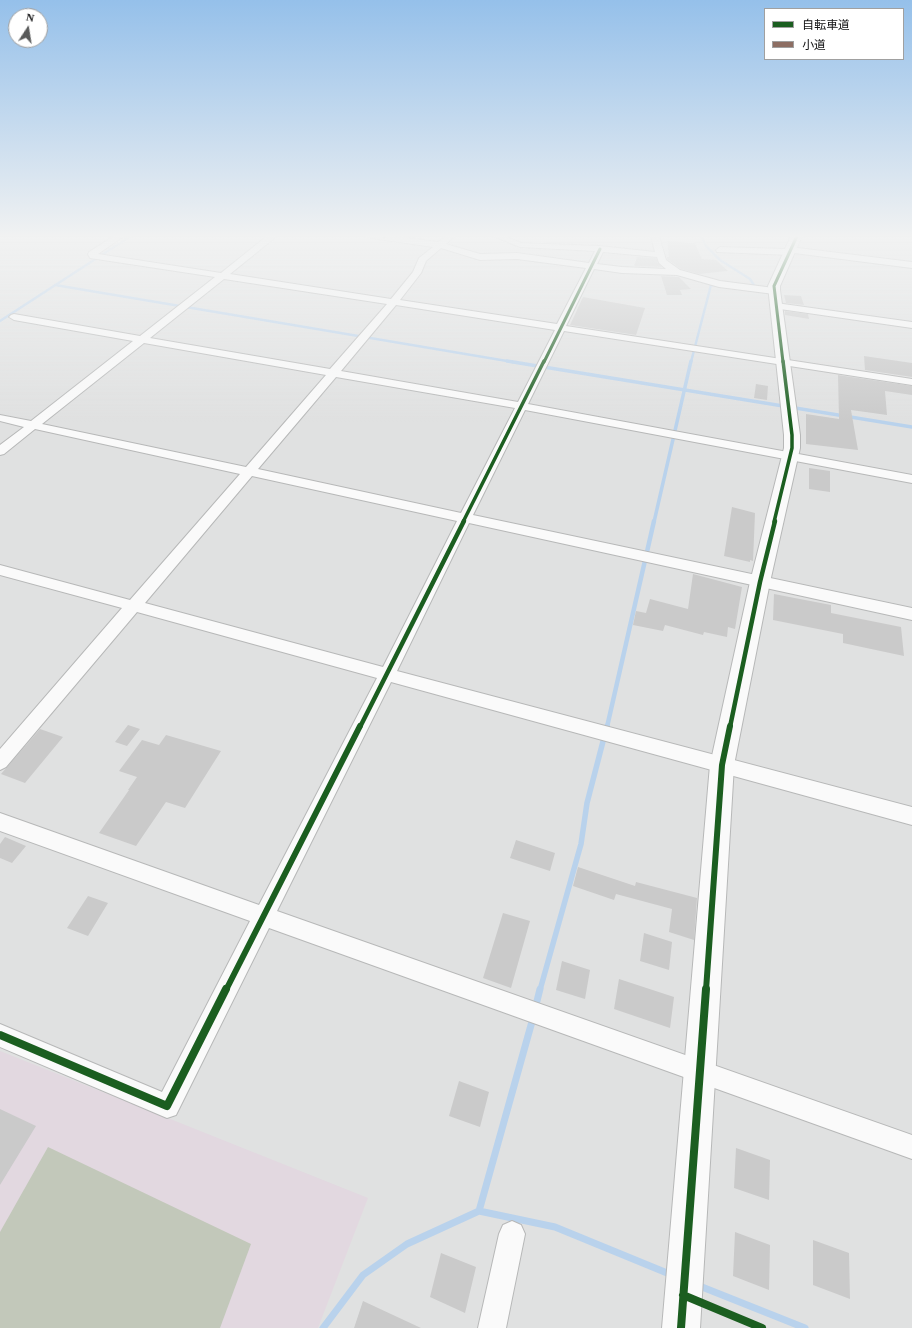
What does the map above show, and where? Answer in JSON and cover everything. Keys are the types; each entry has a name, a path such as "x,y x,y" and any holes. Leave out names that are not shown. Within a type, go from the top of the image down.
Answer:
{"street":[{"path":"0,451 194,298"},
{"path":"368,298 912,382"},
{"path":"0,762 397,298"},
{"path":"0,1035 167,1106 577,298"},
{"path":"681,1328 722,765 760,582 790,456 792,435 775,298 912,325"},
{"path":"14,317 333,372 912,479"},
{"path":"0,418 912,614"},
{"path":"0,570 912,816"},
{"path":"0,822 912,1147"},
{"path":"492,1328 512,1234"}],"shaded area":[{"path":"0,1051 368,1198 318,1328 0,1328"},
{"path":"48,1147 251,1244 220,1328 0,1328 0,1232"}],"building":[{"path":"583,298 645,308 636,335 570,325"},
{"path":"785,298 802,298 804,305 786,303"},
{"path":"785,311 808,314 809,319 785,315"},
{"path":"864,356 912,363 912,377 865,370"},
{"path":"838,375 912,386 912,395 885,391 887,415 851,410 858,450 806,444 806,414 839,419"},
{"path":"756,384 768,386 767,400 754,398"},
{"path":"809,468 830,471 830,492 809,489"},
{"path":"732,507 755,513 753,561 750,560 750,562 724,556"},
{"path":"693,574 742,587 735,629 728,627 727,637 704,632 703,635 665,625 663,631 633,625 636,611 646,613 650,599 688,609"},
{"path":"774,594 831,605 831,613 901,627 904,656 843,643 843,634 773,620"},
{"path":"128,725 140,729 127,746 115,742"},
{"path":"40,729 63,737 25,783 1,774"},
{"path":"166,735 221,751 185,808 166,802 136,846 99,833 137,777 119,771 142,740 159,745"},
{"path":"5,837 26,846 12,863 0,858 0,844"},
{"path":"516,840 555,853 550,871 510,858"},
{"path":"578,867 635,886 636,882 697,898 694,940 669,932 672,909 616,894 614,900 573,886"},
{"path":"88,896 108,903 88,936 67,928"},
{"path":"503,913 530,921 511,988 483,978"},
{"path":"644,933 672,942 669,970 640,961"},
{"path":"562,961 590,970 585,999 556,990"},
{"path":"619,979 674,997 670,1028 614,1009"},
{"path":"459,1081 489,1092 480,1127 449,1116"},
{"path":"0,1109 36,1126 0,1185"},
{"path":"736,1148 770,1160 769,1200 734,1188"},
{"path":"735,1232 770,1245 769,1290 733,1276"},
{"path":"813,1240 849,1253 850,1299 813,1285"},
{"path":"441,1253 476,1267 465,1313 430,1297"},
{"path":"363,1301 421,1328 354,1328"}],"waterway":[{"path":"0,321 35,298"},
{"path":"132,298 509,361"},
{"path":"691,362 708,298"},
{"path":"509,361 684,390"},
{"path":"509,361 513,362"},
{"path":"684,390 691,361"},
{"path":"654,522 684,390"},
{"path":"684,390 912,427"},
{"path":"607,727 654,521"},
{"path":"540,990 581,844 587,803 607,726"},
{"path":"535,1009 540,989"},
{"path":"479,1211 533,1018"},
{"path":"323,1328 363,1275 407,1244 479,1211"},
{"path":"479,1211 555,1227 672,1275"},
{"path":"697,1285 805,1328"}],"cycle path":[{"path":"0,1035 167,1106 387,674 575,298"},
{"path":"681,1328 722,765 760,582 792,448 792,435 775,298"},
{"path":"683,1295 762,1328"}]}
